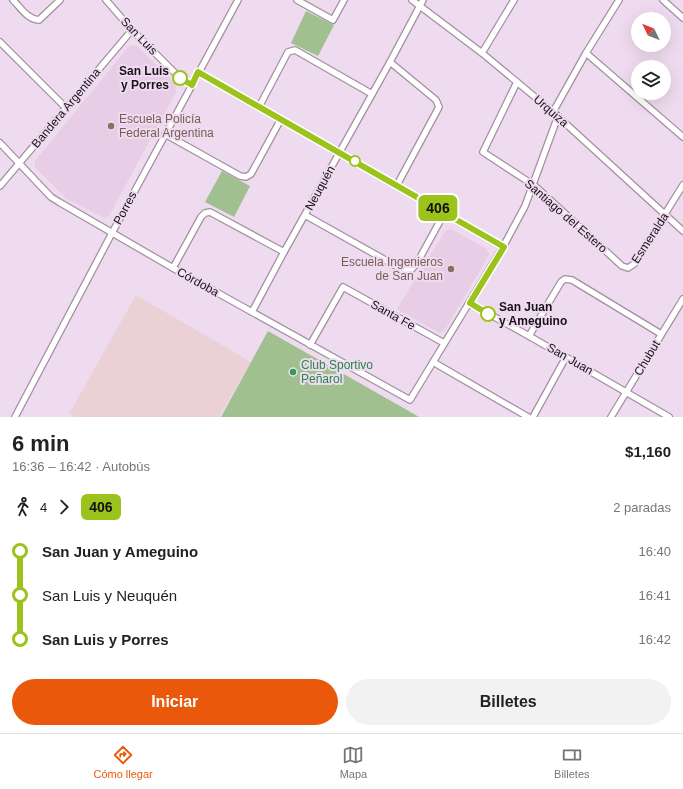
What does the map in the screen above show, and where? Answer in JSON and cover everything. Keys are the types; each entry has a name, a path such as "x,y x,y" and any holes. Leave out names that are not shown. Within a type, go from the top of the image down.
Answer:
{"street":[{"path":"13,0 29,17 39,20 60,0"},
{"name":"San Luis","path":"106,0 132,30 180,78 192,85"},
{"name":"Porres","path":"15,417 198,72 238,0"},
{"path":"297,0 333,20 344,0"},
{"name":"Urquiza","path":"412,0 421,3 558,116 683,231"},
{"path":"482,53 514,0"},
{"path":"553,112 586,53 619,0"},
{"path":"663,0 683,18"},
{"name":"Neuquén","path":"252,312 421,3"},
{"name":"Bandera Argentina","path":"0,186 132,30"},
{"path":"0,42 66,108"},
{"path":"259,107 288,52 291,50 294,50 372,94"},
{"path":"586,53 683,137"},
{"path":"390,62 436,100 439,106 397,185"},
{"path":"198,72 504,247"},
{"name":"Santiago del Estero","path":"517,82 483,152 533,184 622,266 628,268"},
{"path":"528,417 433,362 504,247 525,206 558,116"},
{"path":"165,134 240,176 246,177 251,174 280,119"},
{"name":"Córdoba","path":"0,143 51,197 310,346 410,400 433,362"},
{"name":"Esmeralda","path":"628,268 634,264 683,185"},
{"path":"173,268 201,217 205,213 210,212 284,252"},
{"path":"305,215 404,270 411,270 417,263 445,212"},
{"path":"529,336 561,282 565,279 572,280 662,334"},
{"name":"Santa Fe","path":"310,346 343,286 444,343"},
{"name":"Chubut","path":"612,417 683,299"},
{"name":"San Juan","path":"470,303 669,417"},
{"path":"533,417 566,357"}],"shaded area":[{"name":"Escuela Policía Federal Argentina","path":"130,45 137,46 175,83 176,92 109,216 104,218 67,199 35,167 35,161"},
{"name":"Escuela Ingenieros de San Juan","path":"451,229 487,249 489,255 445,330 439,333 397,309 445,231"},
{"path":"136,295 251,362 219,417 75,417 69,414"}],"green space":[{"path":"306,11 334,25 318,56 291,43"},
{"path":"222,171 250,186 234,217 205,202"},
{"name":"Club Sportivo Peñarol","path":"268,331 414,414 419,417 221,417"}],"bus line":[{"name":"406","path":"180,78 192,85 198,72 504,247 470,303 488,314"}],"place":[{"name":"San Luis y Porres","path":"180,78"},
{"name":"Escuela Policía Federal Argentina","path":"111,126"},
{"name":"Escuela Ingenieros de San Juan","path":"451,269"},
{"name":"San Juan y Ameguino","path":"488,314"},
{"name":"Club Sportivo Peñarol","path":"293,372"}]}
